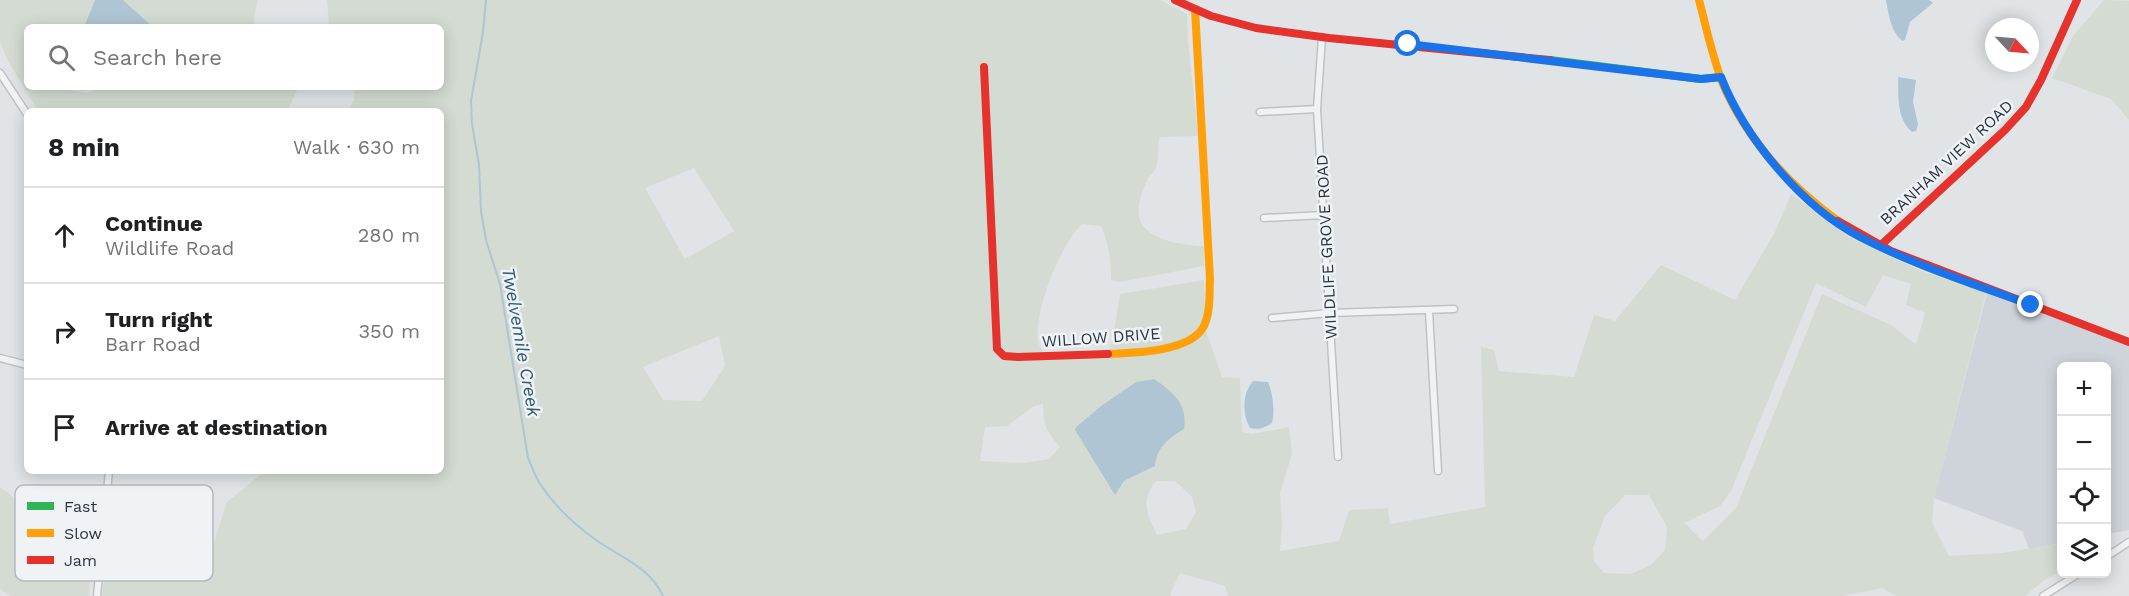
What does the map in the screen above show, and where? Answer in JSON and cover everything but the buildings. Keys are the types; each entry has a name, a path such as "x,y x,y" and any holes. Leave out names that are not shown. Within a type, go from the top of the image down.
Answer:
{"street":[{"path":"1175,0 1232,22 1256,28 1322,37 1491,52 1701,79 1721,77"},
{"path":"1699,0 1721,77 1732,102 1743,122 1792,185 1847,228 1880,246 2129,342"},
{"name":"BRANHAM VIEW ROAD","path":"1880,246 2005,130 2026,107 2042,80 2077,0"},
{"name":"WILLOW DRIVE","path":"984,67 997,349 1004,356 1018,357 1143,352 1189,342 1200,332 1207,317 1209,302 1195,9"},
{"name":"WILDLIFE GROVE ROAD","path":"1322,37 1317,109 1338,458"},
{"path":"0,73 24,109"},
{"path":"1260,111 1317,109"},
{"path":"1264,218 1324,215"},
{"path":"1272,318 1330,313 1454,309"},
{"path":"1429,311 1438,471"},
{"path":"0,358 24,364"},
{"path":"2111,554 2129,542"},
{"path":"2043,596 2070,578"},
{"path":"96,596 98,581"}],"shaded area":[{"path":"0,0 95,0 85,24 24,24 24,88 7,59 0,41"},
{"path":"123,0 258,0 254,24 150,24"},
{"path":"327,0 1160,0 1187,14 1198,136 1159,137 1156,167 1143,189 1139,203 1139,217 1142,225 1157,236 1176,243 1204,246 1204,266 1120,282 1111,280 1109,253 1101,226 1082,224 1065,247 1051,278 1041,311 1038,341 1043,352 1078,358 1107,359 1120,294 1204,280 1206,331 1222,377 1240,378 1242,432 1253,434 1289,427 1292,454 1280,493 1282,525 1280,551 1339,541 1349,510 1388,508 1390,524 1485,507 1481,347 1494,350 1499,371 1574,377 1594,315 1615,321 1661,265 1735,300 1775,232 1791,194 1850,238 1919,270 1986,293 1934,498 1932,522 1949,556 2002,553 2057,544 2057,573 2025,596 1896,596 1882,588 1843,596 1228,596 1225,586 1180,573 1171,596 102,596 104,581 213,581 213,545 227,502 261,474 444,474 444,108 350,108 355,90 444,90 444,24 329,24","holes":["694,168 734,231 685,259 645,188","1883,275 1911,284 1906,305 1925,313 1916,345 1893,326 1822,294 1736,508 1703,541 1684,523 1720,506 1731,491 1816,283 1866,307","719,336 725,366 702,401 663,400 643,367","1154,379 1166,441 1156,455 1155,466 1124,481 1115,494 1075,430 1076,427 1101,406 1136,382","1043,404 1046,427 1060,447 1049,459 1024,463 980,461 985,427 1007,426 1034,406","1156,481 1175,481 1192,497 1196,512 1186,529 1157,535 1147,508 1148,495","1625,495 1649,495 1667,527 1665,550 1651,565 1631,574 1604,573 1594,561 1593,548 1605,516"]},
{"path":"2104,0 2129,1 2129,120 2111,99 2052,78 2073,36"},
{"path":"25,90 72,90 86,93 95,90 298,90 288,108 36,108"},
{"path":"1988,289 2129,342 2129,530 2111,533 2111,362 2057,362 2057,544 2029,549 2022,531 1934,498"},
{"path":"0,487 15,498 15,581 90,581 89,596 11,596 0,589"}],"water":[{"path":"95,0 123,0 150,24 85,24"},
{"path":"1886,0 1929,0 1933,3 1910,22 1905,40 1902,41 1892,27"},
{"path":"1898,77 1916,80 1913,102 1918,124 1916,131 1912,132 1901,114"},
{"path":"1154,379 1178,400 1184,412 1184,429 1164,444 1155,466 1124,481 1115,495 1075,430 1076,427 1101,406 1136,382"},
{"path":"1253,381 1268,382 1273,402 1272,423 1259,429 1250,428 1245,410 1245,398"}],"waterway":[{"name":"Twelvemile Creek","path":"486,0 471,101 472,124 479,165 481,211 486,240 500,284 528,458 540,484 565,514 596,540 642,570 650,577 663,596"}],"traffic: fast":[{"path":"1550,60 1701,79 1721,77"}],"traffic: slow":[{"path":"1699,0 1725,89 1746,127 1788,178 1838,221"},
{"path":"1108,354 1132,353 1175,346 1197,335 1204,326 1208,314 1210,279 1195,9"}],"traffic: jam":[{"path":"1175,0 1211,16 1256,28 1329,38 1550,60"},
{"path":"1880,246 2005,130 2026,107 2041,80 2077,0"},
{"path":"984,67 997,349 1004,356 1018,357 1108,354"},
{"path":"1838,221 1891,251 2129,342"}],"route":[{"path":"1408,44 1491,52 1701,79 1721,77 1743,122 1770,159 1792,185 1833,218 1859,236 1891,251 2031,305"}]}
